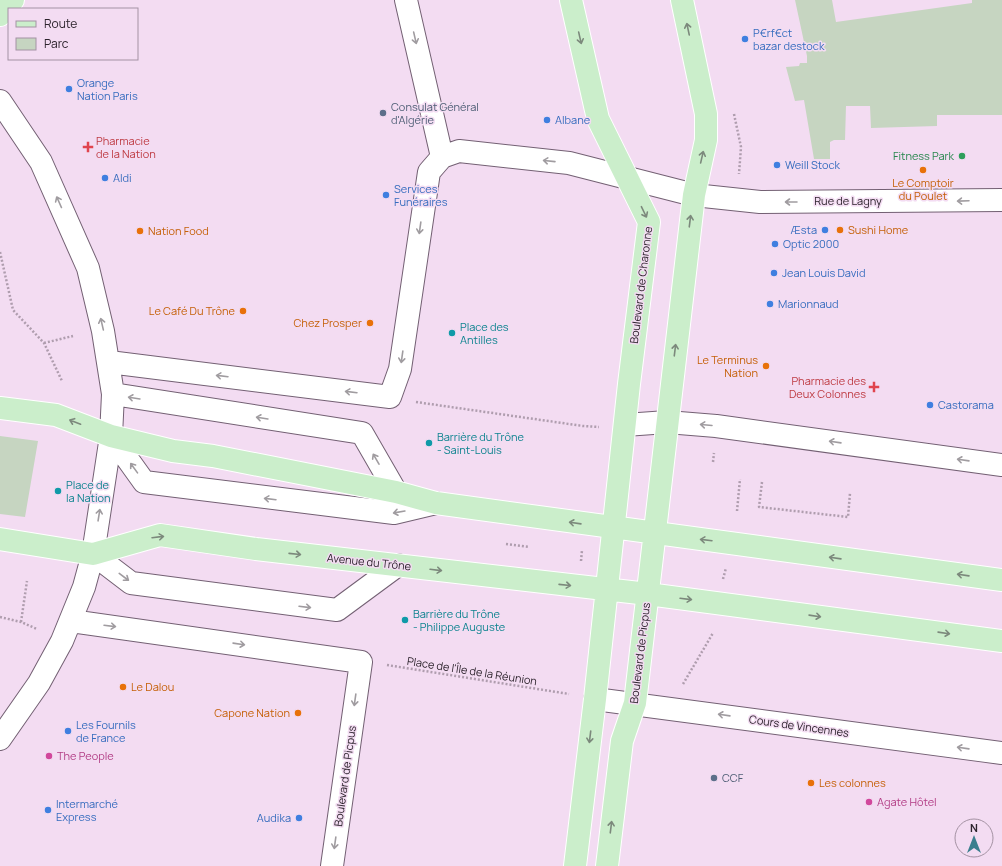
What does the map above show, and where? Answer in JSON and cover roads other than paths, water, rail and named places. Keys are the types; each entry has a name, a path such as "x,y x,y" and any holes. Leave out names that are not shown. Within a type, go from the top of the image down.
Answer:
{"main road":[{"path":"0,14 13,0"},
{"name":"Boulevard de Charonne","path":"571,0 598,119 649,222 607,589"},
{"path":"655,533 694,195 706,140 706,114 682,0"},
{"path":"0,408 56,415 111,436 173,451 213,456 396,492 436,503 1002,580"},
{"name":"Boulevard de Picpus","path":"607,866 622,741 635,703 655,533"},
{"name":"Avenue du Trône","path":"0,539 93,554 160,535 256,549 648,594"},
{"path":"575,866 607,589"},
{"path":"648,594 1002,641"}],"street":[{"path":"406,0 442,157"},
{"path":"0,101 42,162 88,268 109,362 113,394 111,436 93,554 71,621 39,683 0,739"},
{"path":"109,362 390,397 400,369 429,172 442,157 459,151 569,163 694,195"},
{"name":"Rue de Lagny","path":"694,195 760,202 1002,200"},
{"path":"113,394 362,433 396,492"},
{"path":"625,425 667,422 724,427 1002,465"},
{"path":"111,436 144,482 394,513 436,503"},
{"name":"Avenue du Trône","path":"93,554 131,583 266,602 337,610 398,565"},
{"name":"Boulevard de Picpus","path":"71,621 361,662 332,866"},
{"name":"Cours de Vincennes","path":"595,699 635,703 1002,753"}],"place":[{"name":"P€rf€ct bazar destock","path":"745,39"},
{"name":"Orange Nation Paris","path":"69,89"},
{"name":"Consulat Général d'Algérie","path":"383,113"},
{"name":"Albane","path":"547,120"},
{"name":"Pharmacie de la Nation","path":"88,147"},
{"name":"Fitness Park","path":"962,156"},
{"name":"Weill Stock","path":"777,165"},
{"name":"Le Comptoir du Poulet","path":"923,170"},
{"name":"Aldi","path":"105,178"},
{"name":"Services Funéraires","path":"386,195"},
{"name":"Æsta","path":"825,230"},
{"name":"Sushi Home","path":"840,230"},
{"name":"Nation Food","path":"140,231"},
{"name":"Optic 2000","path":"775,244"},
{"name":"Jean Louis David","path":"774,273"},
{"name":"Marionnaud","path":"770,304"},
{"name":"Le Café Du Trône","path":"243,311"},
{"name":"Chez Prosper","path":"370,323"},
{"name":"Place des Antilles","path":"452,333"},
{"name":"Le Terminus Nation","path":"766,366"},
{"name":"Pharmacie des Deux Colonnes","path":"874,387"},
{"name":"Castorama","path":"930,405"},
{"name":"Barrière du Trône - Saint-Louis","path":"429,443"},
{"name":"Place de la Nation","path":"58,491"},
{"name":"Barrière du Trône - Philippe Auguste","path":"405,620"},
{"name":"Le Dalou","path":"123,687"},
{"name":"Capone Nation","path":"298,713"},
{"name":"Les Fournils de France","path":"68,731"},
{"name":"The People","path":"49,756"},
{"name":"CCF","path":"714,778"},
{"name":"Les colonnes","path":"811,783"},
{"name":"Agate Hôtel","path":"869,802"},
{"name":"Intermarché Express","path":"48,810"},
{"name":"Audika","path":"299,818"}]}
